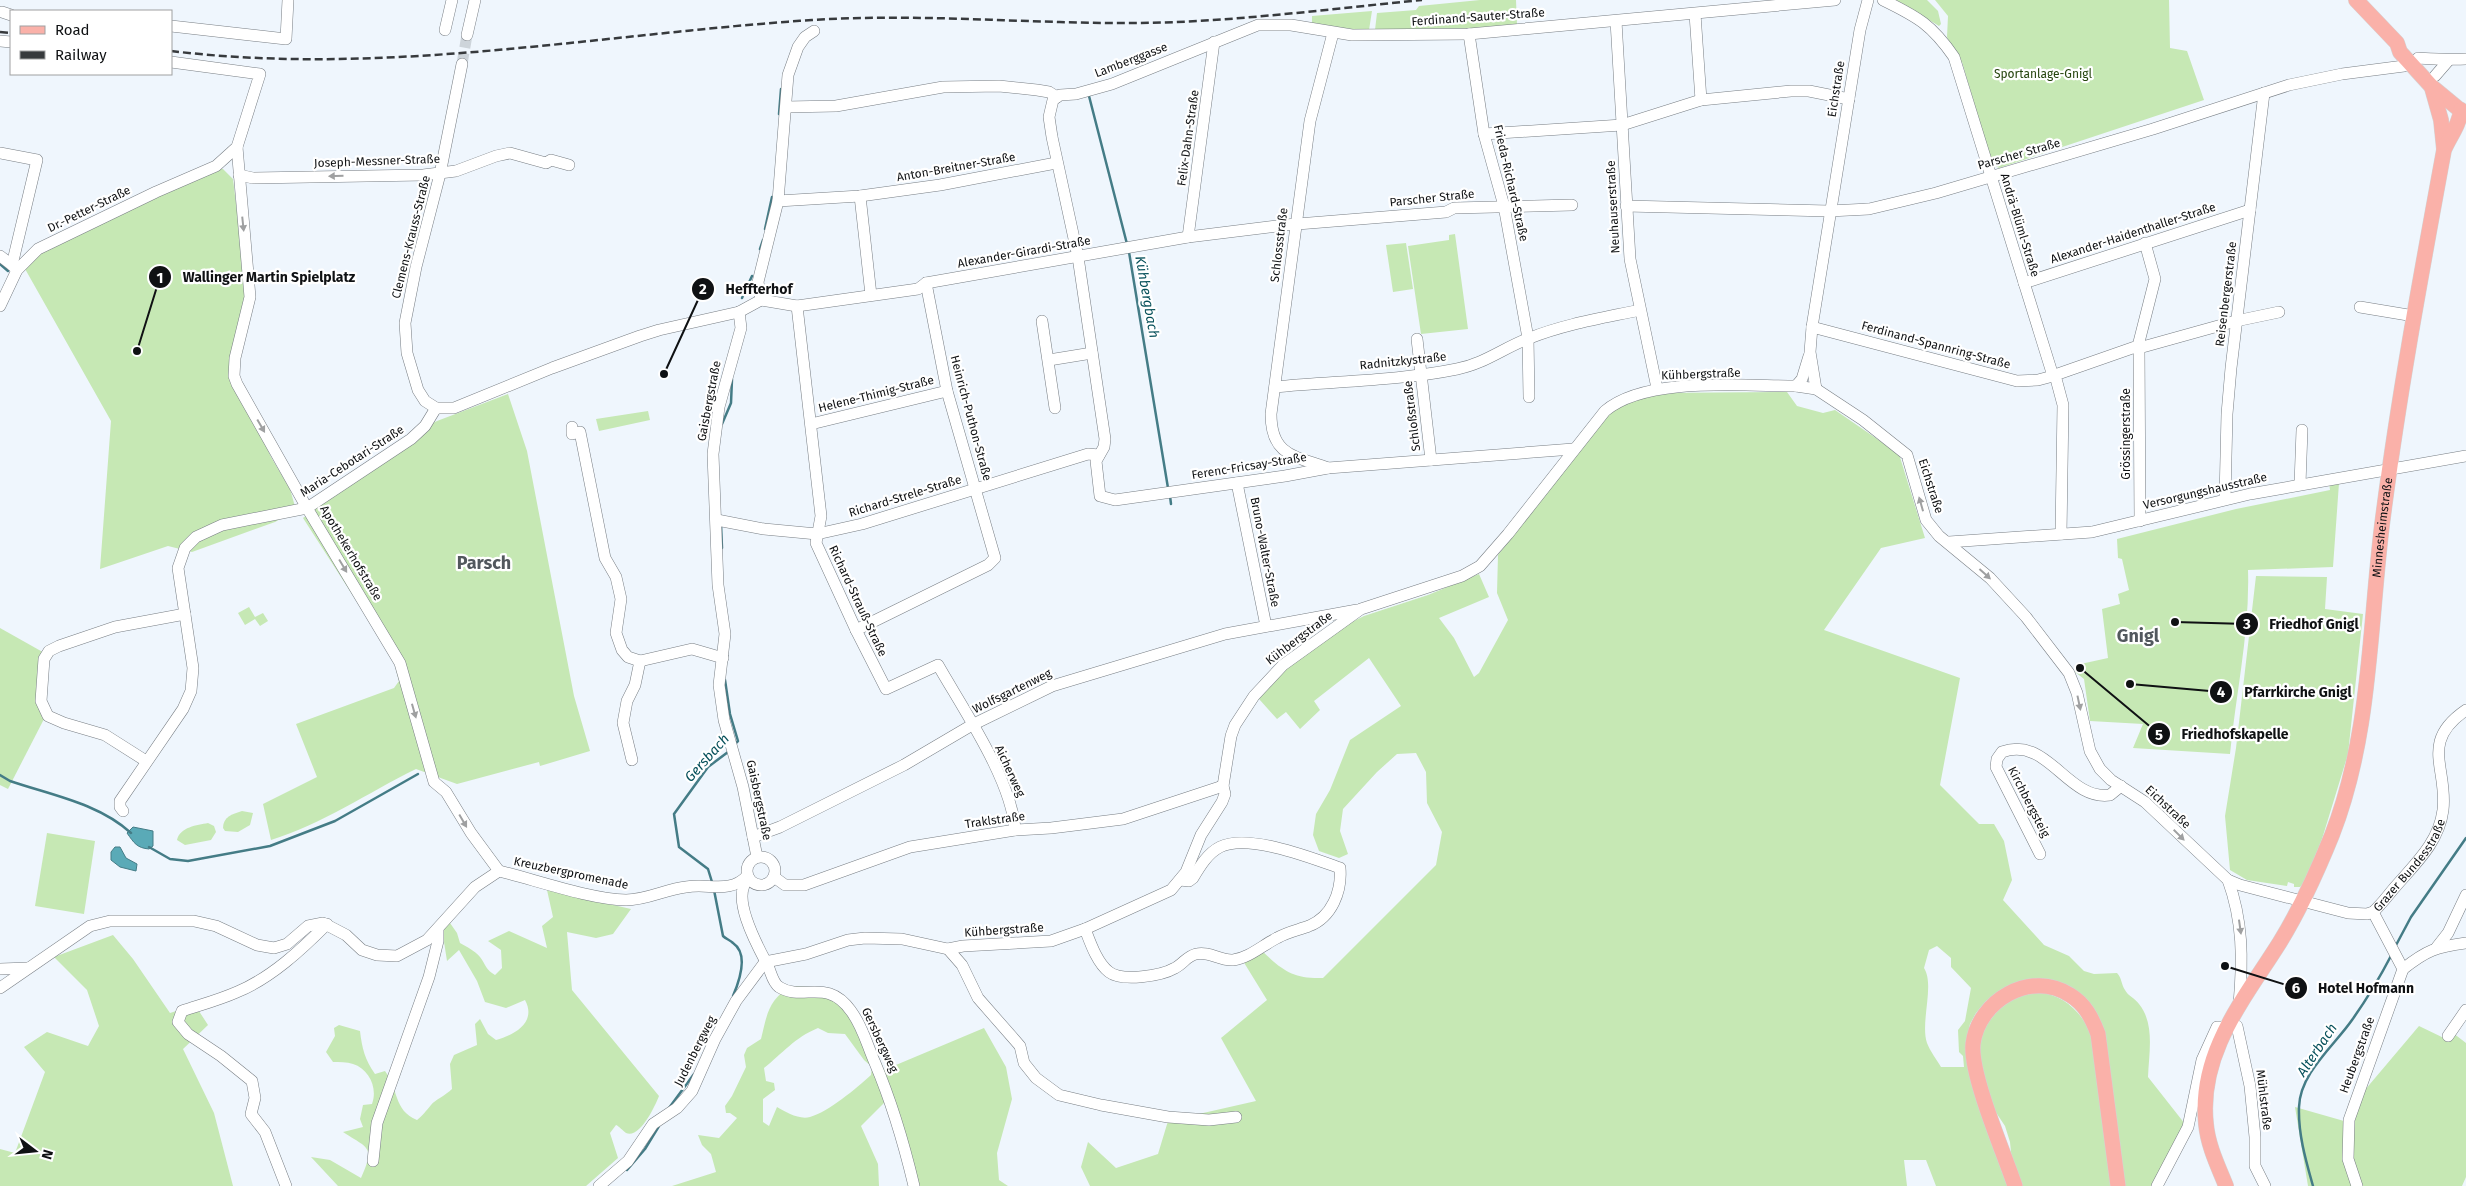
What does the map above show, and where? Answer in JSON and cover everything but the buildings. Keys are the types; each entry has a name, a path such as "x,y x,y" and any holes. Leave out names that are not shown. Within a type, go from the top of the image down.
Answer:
{"main road":[{"path":"2356,0 2397,43 2400,52 2413,60 2433,81 2454,96 2464,112 2451,113 2441,120"},
{"name":"Minnesheimstraße","path":"2433,81 2441,120 2444,150"},
{"name":"Minnesheimstraße","path":"2303,900 2333,832 2350,780 2360,739 2369,670 2380,542 2414,316 2444,150 2464,112"},
{"path":"2444,150 2456,140 2466,135"},
{"path":"2226,1186 2210,1143 2206,1122 2207,1090 2214,1055 2227,1024 2280,941 2303,900"},
{"path":"2015,1186 1978,1081 1973,1047 1980,1020 1990,1007 2003,996 2018,989 2036,986 2055,988 2069,994 2090,1014 2098,1034 2118,1186"}],"street":[{"path":"172,26 286,39 288,0"},
{"path":"445,30 452,0"},
{"path":"468,36 474,0"},
{"name":"Ferdinand-Sauter-Straße","path":"1333,33 1380,36 1469,34 1835,0"},
{"name":"Eichstraße","path":"1868,0 1860,30 1829,211 1812,327 1810,352 1816,389 1863,420 1906,455 1926,520 1939,536 1949,542 1990,578 2026,617 2066,667 2077,693 2093,757 2103,773 2146,802 2228,880 2261,891 2303,900"},
{"name":"Andrä-Blüml-Straße","path":"1883,0 1924,21 1939,36 1954,57 2063,405 2060,534"},
{"path":"1695,14 1701,100"},
{"name":"Neuhauserstraße","path":"1616,21 1630,259 1657,388"},
{"name":"Lamberggasse","path":"1056,97 1112,84 1252,26 1271,23 1291,24 1333,33"},
{"path":"436,408 454,408 552,368 659,330 739,312 761,300 758,282 778,201 787,80 798,47 805,37 814,31"},
{"name":"Schlossstraße","path":"1333,33 1310,122 1271,414 1272,437 1278,446 1291,454 1328,468 1573,449"},
{"name":"Frieda-Richard-Straße","path":"1469,34 1484,134 1504,206 1528,338"},
{"name":"Felix-Dahn-Straße","path":"1188,237 1214,42"},
{"path":"2413,60 2466,59"},
{"name":"Parscher Straße","path":"1626,206 1829,211 1869,209 2153,129 2264,93 2315,79 2404,66 2413,60"},
{"path":"2433,81 2448,60"},
{"path":"172,62 260,74 237,148"},
{"name":"Clemens-Krauss-Straße","path":"436,408 425,401 418,390 407,353 405,330 414,277 440,174 462,64"},
{"path":"786,107 836,106 943,87 999,86 1037,90 1056,97 1051,103 1049,117 1056,163 1062,179 1078,257 1105,439 1104,447 1099,455"},
{"path":"1484,134 1622,125 1701,100 1791,91 1809,91 1849,99"},
{"name":"Reisenbergerstraße","path":"2225,499 2227,414 2236,321 2264,93"},
{"name":"Dr.-Petter-Straße","path":"0,306 15,267 38,249 156,192 216,166 237,148"},
{"name":"Apothekerhofstraße","path":"237,148 250,297 235,358 234,376 307,508 400,663 434,782 446,792 471,833 499,871"},
{"path":"0,153 37,160 15,267 0,256"},
{"name":"Joseph-Messner-Straße","path":"239,176 253,178 440,174 464,169 496,156 510,153 546,162 551,160 569,165"},
{"name":"Anton-Breitner-Straße","path":"778,201 860,196 940,185 1056,163"},
{"path":"216,166 232,169 239,176"},
{"path":"860,196 872,295"},
{"name":"Parscher Straße","path":"1295,225 1446,212 1454,208 1572,205"},
{"name":"Alexander-Haidenthaller-Straße","path":"2024,283 2250,210"},
{"name":"Alexander-Girardi-Straße","path":"761,300 797,306 918,289 926,283 1078,257 1129,246 1188,237 1295,225"},
{"name":"Ferdinand-Spannring-Straße","path":"1812,327 2017,380 2038,380 2138,346 2156,279 2145,243"},
{"name":"Heinrich-Puthon-Straße","path":"856,630 988,565 995,558 947,391 926,283"},
{"name":"Richard-Strauß-Straße","path":"797,306 812,424 821,516 816,543 856,630 886,689 938,665 972,725"},
{"path":"2360,307 2414,316"},
{"name":"Radnitzkystraße","path":"1275,387 1420,375 1476,364 1528,338 1564,326 1640,310"},
{"name":"Gaisbergstraße","path":"739,312 741,328 727,374 714,436 713,472 721,522 718,585 725,634 720,700 757,857"},
{"path":"2236,321 2279,312"},
{"path":"1042,320 1055,408"},
{"name":"Grössingerstraße","path":"2140,520 2139,348 2236,321"},
{"path":"1528,338 1529,397"},
{"name":"Schloßstraße","path":"1417,340 1431,460"},
{"path":"1796,386 1802,379 1810,352"},
{"path":"1049,360 1092,353"},
{"name":"Kühbergstraße","path":"765,962 806,954 848,940 865,938 902,939 948,950 963,946 1042,942 1085,929 1171,890 1191,863 1201,834 1222,802 1225,794 1223,786 1231,736 1242,712 1258,692 1283,665 1361,609 1462,576 1480,566 1504,540 1573,449 1612,405 1657,388 1796,386 1816,389"},
{"name":"Helene-Thimig-Straße","path":"812,424 947,391"},
{"name":"Maria-Cebotari-Straße","path":"123,811 120,807 120,801 183,709 191,691 193,668 178,568 181,555 190,542 208,531 234,521 307,508 411,439 425,426 436,408"},
{"path":"572,427 572,434 580,432 606,558 618,585 621,599 617,622 618,643 628,656 640,661 692,649 723,658"},
{"path":"2300,484 2302,430"},
{"name":"Richard-Strele-Straße","path":"721,522 817,534 862,524 1088,454 1099,455"},
{"path":"1285,476 1291,454"},
{"name":"Ferenc-Fricsay-Straße","path":"1099,455 1096,461 1100,496 1115,500 1285,476 1328,468"},
{"name":"Versorgungshausstraße","path":"1949,542 2092,532 2225,499 2300,484 2466,456"},
{"name":"Bruno-Walter-Straße","path":"1237,483 1266,626"},
{"name":"Wolfsgartenweg","path":"753,837 780,827 904,765 972,725 1052,686 1152,655 1266,626 1361,609"},
{"path":"146,762 105,735 64,724 48,716 41,701 44,659 49,651 59,646 115,627 185,614"},
{"path":"632,760 623,724 640,661"},
{"name":"Grazer Bundesstraße","path":"2303,900 2348,913 2367,914 2373,912 2428,850 2436,834 2443,809 2439,752 2443,730 2466,710"},
{"name":"Aicherweg","path":"972,725 1010,798 1015,830"},
{"name":"Kirchbergsteig","path":"2040,854 1996,767 1996,759 2002,752 2022,748 2038,754 2075,784 2099,794 2110,795 2121,786"},
{"name":"Traklstraße","path":"774,878 785,885 804,885 910,846 1015,830 1123,819 1223,786"},
{"path":"1085,929 1094,951 1109,972 1126,978 1175,968 1191,955 1199,953 1210,953 1230,960 1239,959 1285,933 1318,922 1335,901 1341,877 1340,868 1304,854 1244,842 1221,846 1203,862 1193,878 1189,881 1180,880"},
{"path":"748,878 756,885 764,885 774,878 774,864 766,857 757,857 749,862 748,878 744,885 742,897 750,930 765,962"},
{"name":"Kreuzbergpromenade","path":"327,924 346,935 362,950 386,956 397,956 415,948 438,931 475,888 499,871 625,900 685,887 713,886 721,888 734,886 748,878"},
{"name":"Eichstraße","path":"2228,880 2236,902 2242,947 2239,1005"},
{"path":"2437,947 2448,933 2466,895"},
{"path":"2373,912 2403,969 2422,954 2437,947 2466,943"},
{"path":"0,988 90,926 110,921 194,921 216,926 257,945 274,948 287,944 308,926 318,923 327,924"},
{"path":"286,1186 265,1132 251,1114 255,1098 252,1082 221,1056 188,1034 178,1022 182,1011 238,992 258,982 282,965 327,924"},
{"path":"373,1161 376,1123 429,977 438,941 438,931"},
{"path":"948,950 962,965 978,998 1020,1046 1024,1063 1036,1078 1060,1095 1101,1106 1168,1117 1209,1120 1236,1117"},
{"name":"Judenbergweg","path":"599,1186 628,1161 657,1121 670,1112 692,1091 718,1032 739,996 765,962"},
{"name":"Gersbergweg","path":"765,962 778,986 785,989 834,994 851,1011 860,1025 884,1082 914,1186"},
{"path":"0,969 29,968"},
{"name":"Heubergstraße","path":"2358,1186 2348,1159 2349,1120 2403,969"},
{"path":"2448,1036 2466,1010"},
{"path":"2157,1186 2188,1127 2202,1060 2209,1041 2217,1027 2227,1024"},
{"name":"Mühlstraße","path":"2227,1024 2237,1026 2250,1086 2255,1137 2255,1166 2265,1186"}],"green space":[{"path":"1480,0 1516,0 1517,25 1469,29 1375,30 1377,13 1416,10 1419,6"},
{"path":"1896,0 1927,0 1938,11 1941,24 1939,26"},
{"name":"Sportanlage-Gnigl","path":"1935,0 2169,0 2170,48 2187,51 2204,100 1999,168 1992,164 1962,62 1959,62 1947,37 1948,16"},
{"path":"1372,11 1369,30 1312,24 1312,16"},
{"path":"212,169 223,169 233,179 240,236 248,269 237,384 271,457 290,489 296,510 275,522 192,552 168,546 100,569 111,421 20,260"},
{"path":"1455,234 1468,329 1421,334 1408,246 1449,240 1449,235"},
{"path":"1406,243 1413,289 1393,292 1386,245"},
{"path":"1787,392 1797,406 1823,413 1835,410 1899,454 1925,538 1881,548 1824,630 1960,678 1940,785 1979,824 1994,824 2004,841 2012,880 2003,900 2044,945 2069,956 2084,971 2094,974 2117,973 2126,992 2144,1012 2150,1039 2148,1077 2185,1124 2157,1186 2122,1186 2097,1015 2084,997 2002,990 1986,1001 1976,1013 1970,1024 1967,1038 2008,1186 1936,1186 1926,1160 1904,1160 1907,1186 1090,1186 1081,1167 1088,1142 1116,1168 1158,1154 1168,1121 1256,1101 1221,1038 1267,1000 1243,961 1262,951 1283,969 1296,975 1323,978 1436,865 1442,832 1427,803 1426,772 1416,753 1397,754 1377,772 1343,809 1340,831 1348,854 1339,858 1319,851 1313,835 1316,814 1330,790 1350,740 1401,706 1369,658 1314,701 1320,710 1300,729 1286,712 1277,719 1259,699 1284,667 1352,622 1364,616 1428,595 1479,574 1489,597 1439,618 1454,638 1474,677 1479,673 1508,620 1497,593 1498,555 1607,413 1624,403 1656,393","holes":["1937,946 1951,958 1951,967 1971,988 1965,1021 1958,1030 1959,1052 1963,1056 1964,1067 1941,1067 1928,1046 1925,1034 1928,984 1924,968 1929,950"]},
{"path":"508,394 527,451 574,696 590,751 540,766 539,762 457,784 416,769 309,826 271,840 263,804 317,777 296,724 394,688 399,681 393,658 303,518 412,433 437,421"},
{"path":"648,411 650,420 599,431 596,419"},
{"path":"2329,483 2339,483 2333,567 2248,570 2245,639 2230,754 2133,748 2143,724 2090,721 2084,679 2075,672 2076,665 2108,658 2102,609 2120,604 2118,594 2129,590 2122,559 2118,558 2117,539 2236,509 2330,490"},
{"path":"2256,576 2327,577 2325,609 2363,614 2348,754 2322,839 2305,882 2300,887 2294,887 2294,884 2288,882 2287,886 2247,880 2230,870 2225,816 2236,748"},
{"path":"249,607 255,617 263,613 268,621 260,626 255,619 245,625 238,613"},
{"path":"0,628 48,655 44,719 8,789 0,785"},
{"path":"242,811 253,813 250,825 238,832 225,831 223,824 226,819"},
{"path":"208,823 214,826 216,832 211,840 185,845 177,840 185,829"},
{"path":"47,833 95,841 84,914 35,906"},
{"path":"547,890 631,909 613,934 596,938 567,932 572,990 659,1096 642,1127 631,1134 626,1133 616,1125 610,1133 618,1158 586,1186 338,1186 311,1157 330,1160 361,1178 368,1160 367,1149 343,1132 363,1127 360,1119 363,1105 372,1104 374,1092 371,1080 364,1070 351,1063 333,1062 326,1052 335,1036 334,1028 339,1025 360,1031 364,1054 375,1074 385,1071 393,1085 400,1105 409,1116 417,1120 433,1103 452,1089 450,1064 454,1055 477,1045 475,1024 480,1019 488,1034 496,1040 517,1031 526,1021 528,1015 525,1000 506,1008 485,1002 477,981 459,950 447,961 442,929 450,923 457,933 460,943 478,955 495,975 502,968 501,950 488,941 509,931 547,948 542,926 553,917"},
{"path":"113,935 133,959 170,1013 195,1005 208,1025 183,1049 214,1113 233,1186 0,1186 0,1149 15,1153 45,1072 24,1047 47,1032 88,1046 99,1026 87,990 54,957"},
{"path":"791,986 805,987 828,991 841,997 852,1007 863,1024 884,1070 984,1028 1006,1067 1012,1099 997,1153 999,1180 1008,1186 917,1186 887,1100 861,1126 878,1164 879,1186 672,1186 716,1172 711,1154 702,1145 698,1135 719,1138 737,1118 730,1113 726,1113 725,1106 746,1067 744,1055 747,1048 761,1039 770,1009 783,991","holes":["818,1028 828,1033 845,1034 864,1060 872,1067 871,1075 842,1099 817,1114 806,1118 793,1115 777,1107 769,1126 763,1122 763,1099 775,1090 774,1083 766,1081 764,1068 795,1041 810,1032"]},
{"path":"2037,992 2055,996 2070,1005 2092,1033 2113,1186 2020,1186 2012,1162 2010,1142 2005,1126 1993,1108 1979,1056 1983,1028 2007,1000"},
{"path":"2419,1026 2448,1040 2453,1033 2466,1043 2466,1177 2462,1186 2308,1186 2295,1107 2351,1123 2359,1097"}],"water":[{"path":"133,827 153,831 153,846 149,849 136,844 127,833"},
{"path":"115,847 120,847 126,858 137,864 136,871 120,867 111,860 111,852"}],"waterway":[{"name":"Gersbach","path":"779,114 781,89"},
{"name":"Kühbergbach","path":"1089,96 1127,244"},
{"name":"Gersbach","path":"765,229 772,197"},
{"name":"Gersbach","path":"760,249 763,240"},
{"name":"Kühbergbach","path":"1129,252 1168,488"},
{"path":"0,264 8,271"},
{"name":"Gersbach","path":"742,298 752,276"},
{"name":"Gersbach","path":"722,424 731,403 732,379"},
{"name":"Kühbergbach","path":"1170,496 1171,504"},
{"name":"Gersbach","path":"721,524 722,548"},
{"name":"Gersbach","path":"725,680 730,714 738,741 735,744"},
{"name":"Gersbach","path":"712,882 708,869 679,847 674,814 708,767 728,752"},
{"path":"149,847 170,859 188,861 270,846 335,821 418,774"},
{"path":"0,775 10,781 89,807 104,814 131,833"},
{"name":"Alterbach","path":"2395,947 2411,917 2466,838"},
{"name":"Gersbach","path":"714,890 723,936 732,942 741,954 741,968 733,996"},
{"name":"Alterbach","path":"2313,1186 2300,1127 2299,1107 2305,1083 2319,1060 2358,1012 2392,954"},
{"name":"Gersbach","path":"669,1108 694,1074"},
{"name":"Gersbach","path":"627,1170 645,1149 659,1126"}],"tunnel":[{"path":"462,64 467,35"}],"railway":[{"path":"172,51 251,58 332,59 412,56 492,51 732,26 812,20 935,18 1098,23 1174,22 1280,15 1422,0"},
{"path":"0,32 10,33"}],"place":[{"name":"Wallinger Martin Spielplatz","path":"137,351"},
{"name":"Heffterhof","path":"664,374"},
{"name":"Friedhof Gnigl","path":"2175,622"},
{"name":"Friedhofskapelle","path":"2080,668"},
{"name":"Pfarrkirche Gnigl","path":"2130,684"},
{"name":"Hotel Hofmann","path":"2225,966"}],"district":[{"name":"Parsch","path":"484,563"},
{"name":"Gnigl","path":"2138,636"}]}
